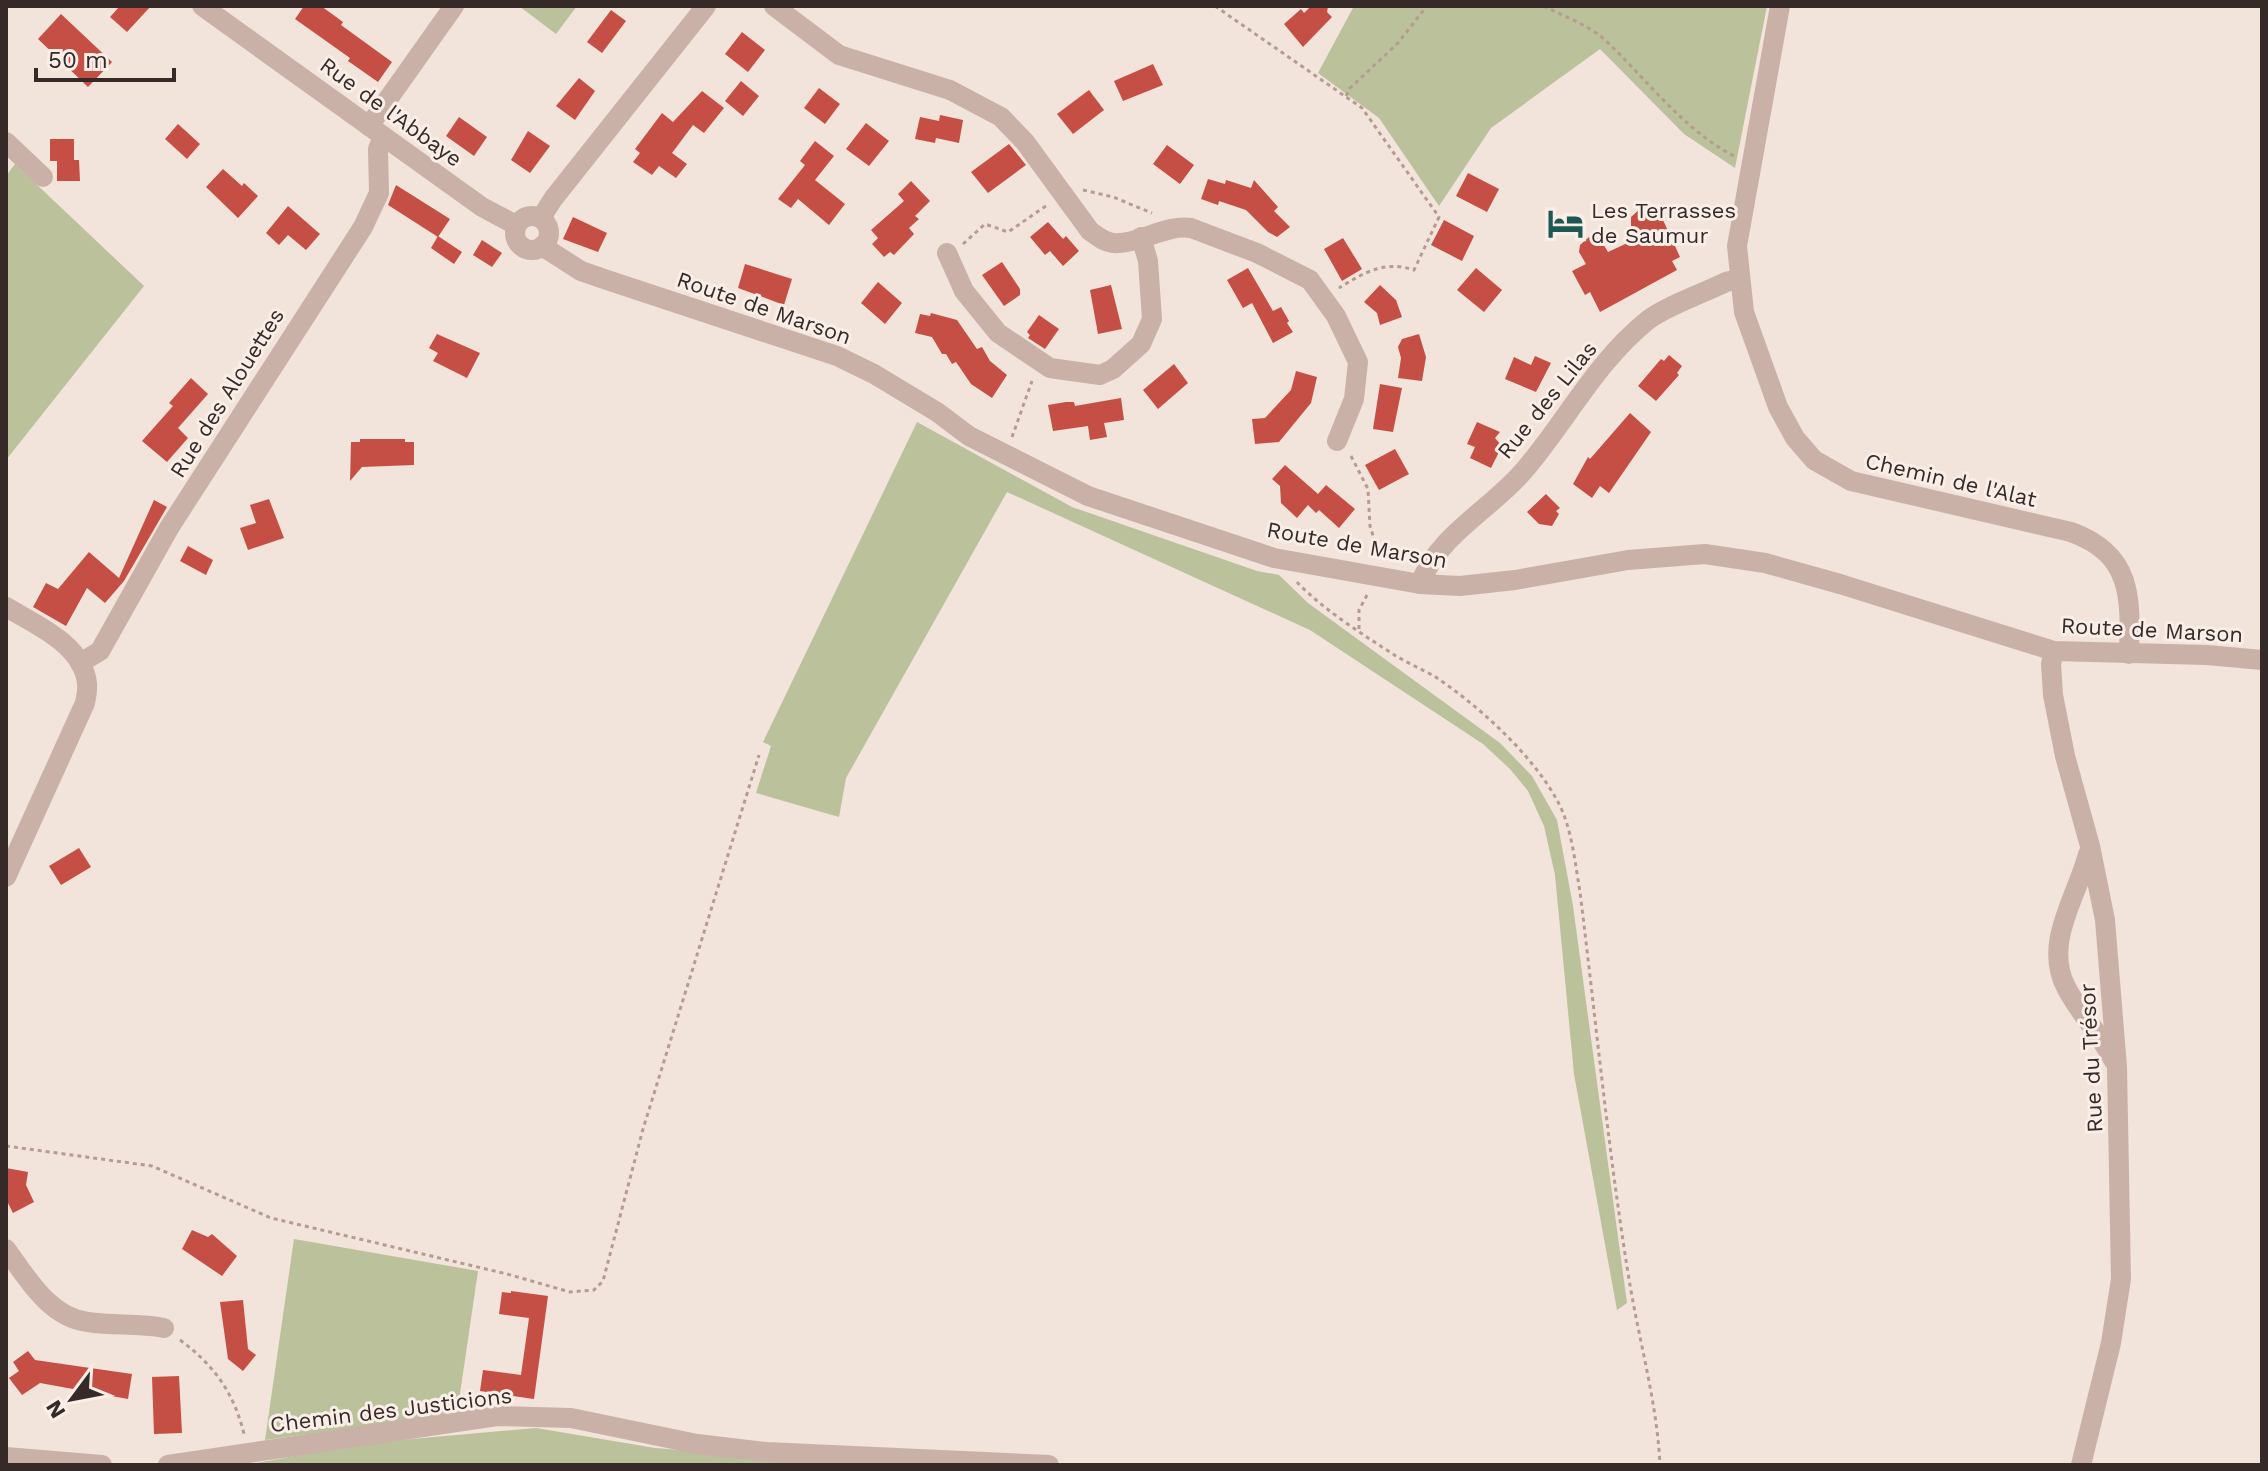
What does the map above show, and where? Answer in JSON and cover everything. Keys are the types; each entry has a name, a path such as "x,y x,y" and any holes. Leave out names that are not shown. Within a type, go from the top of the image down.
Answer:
{"street":[{"name":"Rue de l'Abbaye","path":"202,6 482,207 516,225"},
{"path":"376,131 454,6"},
{"path":"541,218 706,6"},
{"path":"774,6 839,55 950,90 987,108 1020,136 1090,231 1103,240 1115,243 1180,226 1191,228 1257,253 1310,280 1336,316 1358,362 1354,399 1337,441"},
{"name":"Chemin de l'Alat","path":"1780,6 1737,246 1738,279 1744,312 1778,407 1795,438 1814,460 1851,481 2071,532 2104,547 2116,561 2126,582 2129,654"},
{"name":"Rue des Alouettes","path":"80,663 100,651 169,528 363,227 379,193 376,131"},
{"path":"6,142 43,177"},
{"path":"527,216 541,218 549,235 542,246 530,250 524,248 515,238 516,225 527,216"},
{"path":"947,253 964,291 998,333 1050,368 1100,375 1113,369 1141,344 1152,319 1148,261 1141,237"},
{"name":"Route de Marson","path":"542,246 581,271 837,356 874,374 1006,456 1088,496 1274,558 1420,584 1460,586 1515,580 1628,560 1705,554 1765,563 2054,651 2207,655 2262,660"},
{"name":"Rue des Lilas","path":"1420,584 1425,571 1454,536 1526,469 1592,377 1649,319 1738,279"},
{"path":"6,607 55,636 80,663 87,683 85,703 6,877"},
{"name":"Rue du Trésor","path":"2054,651 2051,664 2053,695 2105,920 2117,1067 2121,1279 2111,1343 2081,1465"},
{"path":"2090,846 2058,943 2057,964 2066,987 2104,1041 2117,1067"},
{"path":"6,1249 38,1292 60,1312 85,1322 164,1328"},
{"name":"Chemin des Justicions","path":"168,1465 497,1416 571,1418 697,1444 766,1452 1049,1465"},
{"path":"6,1457 102,1465"}],"path":[{"path":"1215,6 1362,108 1439,217 1414,270 1383,266 1365,272 1323,298"},
{"path":"1346,96 1350,88 1397,44 1427,6"},
{"path":"1544,6 1602,37 1662,100 1713,145 1750,164"},
{"path":"947,253 960,247 985,224 1008,232 1073,187 1113,197 1149,212 1177,217 1180,226"},
{"path":"1006,456 1030,383 1050,368"},
{"path":"1337,441 1347,450 1368,489 1370,526 1381,555 1375,577 1359,610 1359,630"},
{"path":"1295,580 1316,599 1396,656 1434,677 1505,734 1559,803 1573,851 1580,892 1609,1141 1629,1280 1659,1428 1660,1465"},
{"path":"6,1146 152,1166 271,1218 570,1292 594,1290 603,1281 643,1129 759,755"},
{"path":"164,1328 188,1346 231,1392 239,1411 248,1453"}],"green space":[{"path":"519,6 577,6 556,34"},
{"path":"1354,6 1767,6 1735,168 1684,134 1600,49 1491,128 1439,206 1379,118 1318,73"},
{"path":"15,164 144,286 6,460 6,176"},
{"path":"917,422 1072,507 1257,571 1279,575 1308,603 1500,743 1532,776 1557,820 1573,906 1627,1303 1617,1310 1574,1074 1555,875 1544,826 1528,791 1483,744 1310,630 1007,492 846,778 839,817 756,793 771,746 763,742"},
{"path":"294,1239 478,1271 457,1414 265,1440"},
{"path":"536,1428 655,1448 873,1465 246,1465 366,1443"}],"building":[{"path":"120,6 151,6 127,32 110,17"},
{"path":"304,6 321,6 343,22 341,25 392,62 378,82 295,19"},
{"path":"1311,6 1328,7 1327,12 1332,17 1303,47 1284,24 1301,9 1304,13"},
{"path":"611,10 626,21 602,53 587,42"},
{"path":"61,14 112,62 88,87 38,39"},
{"path":"742,32 765,50 748,72 725,54"},
{"path":"1153,64 1163,85 1123,101 1114,81"},
{"path":"579,78 595,91 575,120 556,106"},
{"path":"741,81 759,96 743,116 725,101"},
{"path":"819,88 840,104 825,124 804,108"},
{"path":"1089,90 1104,110 1073,134 1057,114"},
{"path":"702,91 724,108 704,133 693,125 672,153 687,164 676,178 659,166 652,175 633,162 640,153 635,149 662,113 673,122"},
{"path":"940,115 963,120 959,143 936,138 935,143 915,139 920,117 939,121"},
{"path":"459,117 487,137 474,156 446,136"},
{"path":"866,123 889,141 869,166 846,149"},
{"path":"178,124 200,144 187,159 165,139"},
{"path":"528,131 550,146 530,173 511,160"},
{"path":"50,139 74,139 74,160 79,160 80,181 57,181 57,161 50,161"},
{"path":"815,141 834,156 815,180 845,204 829,225 798,199 791,208 778,199 805,165 800,161"},
{"path":"1009,144 1026,165 988,193 971,172"},
{"path":"1167,145 1194,165 1180,184 1153,164"},
{"path":"223,169 258,196 238,218 206,187"},
{"path":"1468,173 1499,189 1487,212 1456,196"},
{"path":"1208,179 1225,184 1226,180 1251,188 1254,180 1278,207 1274,211 1290,227 1277,237 1246,210 1201,199"},
{"path":"911,181 930,201 915,216 919,219 909,228 914,234 894,255 890,252 884,257 872,244 878,238 871,230 904,201 898,194"},
{"path":"396,185 450,219 438,237 388,205"},
{"path":"288,206 320,234 306,250 288,235 279,245 266,233"},
{"path":"1642,207 1650,207 1663,220 1680,257 1672,261 1677,270 1600,312 1590,292 1585,295 1572,271 1586,264 1579,252 1580,245 1589,237 1596,237 1608,252 1636,239 1631,228 1631,217"},
{"path":"573,217 607,233 598,252 563,239"},
{"path":"1444,220 1474,236 1462,261 1431,245"},
{"path":"1048,222 1079,251 1063,266 1050,251 1045,255 1030,237"},
{"path":"438,236 462,252 454,264 431,248"},
{"path":"1343,238 1362,269 1342,281 1324,249"},
{"path":"482,240 502,253 492,267 473,255"},
{"path":"1002,262 1020,289 1020,295 1004,306 982,275"},
{"path":"745,264 792,279 784,305 738,288"},
{"path":"1248,268 1273,311 1281,307 1293,332 1273,343 1252,303 1243,308 1227,280"},
{"path":"1476,268 1502,290 1484,312 1457,290"},
{"path":"878,282 902,303 885,324 861,303"},
{"path":"1111,285 1122,329 1098,334 1090,290"},
{"path":"1380,285 1396,300 1402,317 1380,325 1377,313 1364,302"},
{"path":"931,313 957,320 977,349 982,347 990,361 1007,375 992,398 971,384 956,362 952,364 946,354 942,354 932,337 915,333 920,314 930,316"},
{"path":"1039,315 1059,329 1045,349 1028,338 1030,335 1027,332"},
{"path":"437,334 480,353 467,378 433,361 438,353 429,348"},
{"path":"1419,334 1426,357 1422,381 1398,378 1401,358 1398,347 1402,339"},
{"path":"1669,355 1682,366 1677,373 1679,375 1656,401 1638,386 1661,359 1664,361"},
{"path":"1535,356 1551,363 1536,392 1505,379 1514,357 1531,365"},
{"path":"1174,364 1188,383 1158,409 1143,390"},
{"path":"1296,371 1317,377 1311,403 1279,442 1255,444 1252,419 1265,418 1291,390"},
{"path":"191,378 208,394 178,428 188,438 167,462 142,441 173,406 169,403"},
{"path":"1380,384 1402,388 1393,432 1373,429"},
{"path":"1121,398 1124,420 1104,423 1107,437 1090,440 1088,426 1053,431 1048,405 1074,402 1075,406"},
{"path":"1630,413 1651,432 1609,493 1600,486 1592,498 1573,484 1588,457 1590,459"},
{"path":"1477,422 1500,432 1495,438 1502,446 1491,468 1470,458 1475,447 1467,444"},
{"path":"360,439 405,439 405,442 414,442 414,465 362,467 350,481 351,442 360,442"},
{"path":"1395,449 1409,474 1379,490 1365,465"},
{"path":"1285,465 1318,494 1326,485 1355,509 1339,528 1319,510 1316,513 1308,505 1297,518 1281,503 1280,486 1272,479"},
{"path":"1546,494 1560,508 1556,511 1559,514 1552,526 1539,524 1527,512"},
{"path":"269,499 284,538 248,550 240,528 256,523 250,505"},
{"path":"154,500 167,507 124,581 105,603 87,588 66,626 33,607 46,583 58,589 89,552 119,578"},
{"path":"188,546 213,560 206,575 180,561"},
{"path":"79,848 91,867 61,885 49,866"},
{"path":"6,1168 28,1172 26,1185 34,1202 13,1213 6,1199"},
{"path":"192,1230 208,1237 212,1234 237,1256 222,1276 182,1249"},
{"path":"502,1292 548,1296 534,1399 480,1391 483,1370 521,1375 529,1318 499,1314"},
{"path":"243,1300 248,1349 256,1355 243,1371 228,1359 220,1302"},
{"path":"28,1351 35,1360 132,1374 128,1399 40,1383 22,1395 9,1378 19,1371 13,1362"},
{"path":"179,1376 182,1433 154,1434 152,1377"}],"place":[{"name":"Les Terrasses de Saumur","path":"1565,223"}]}
